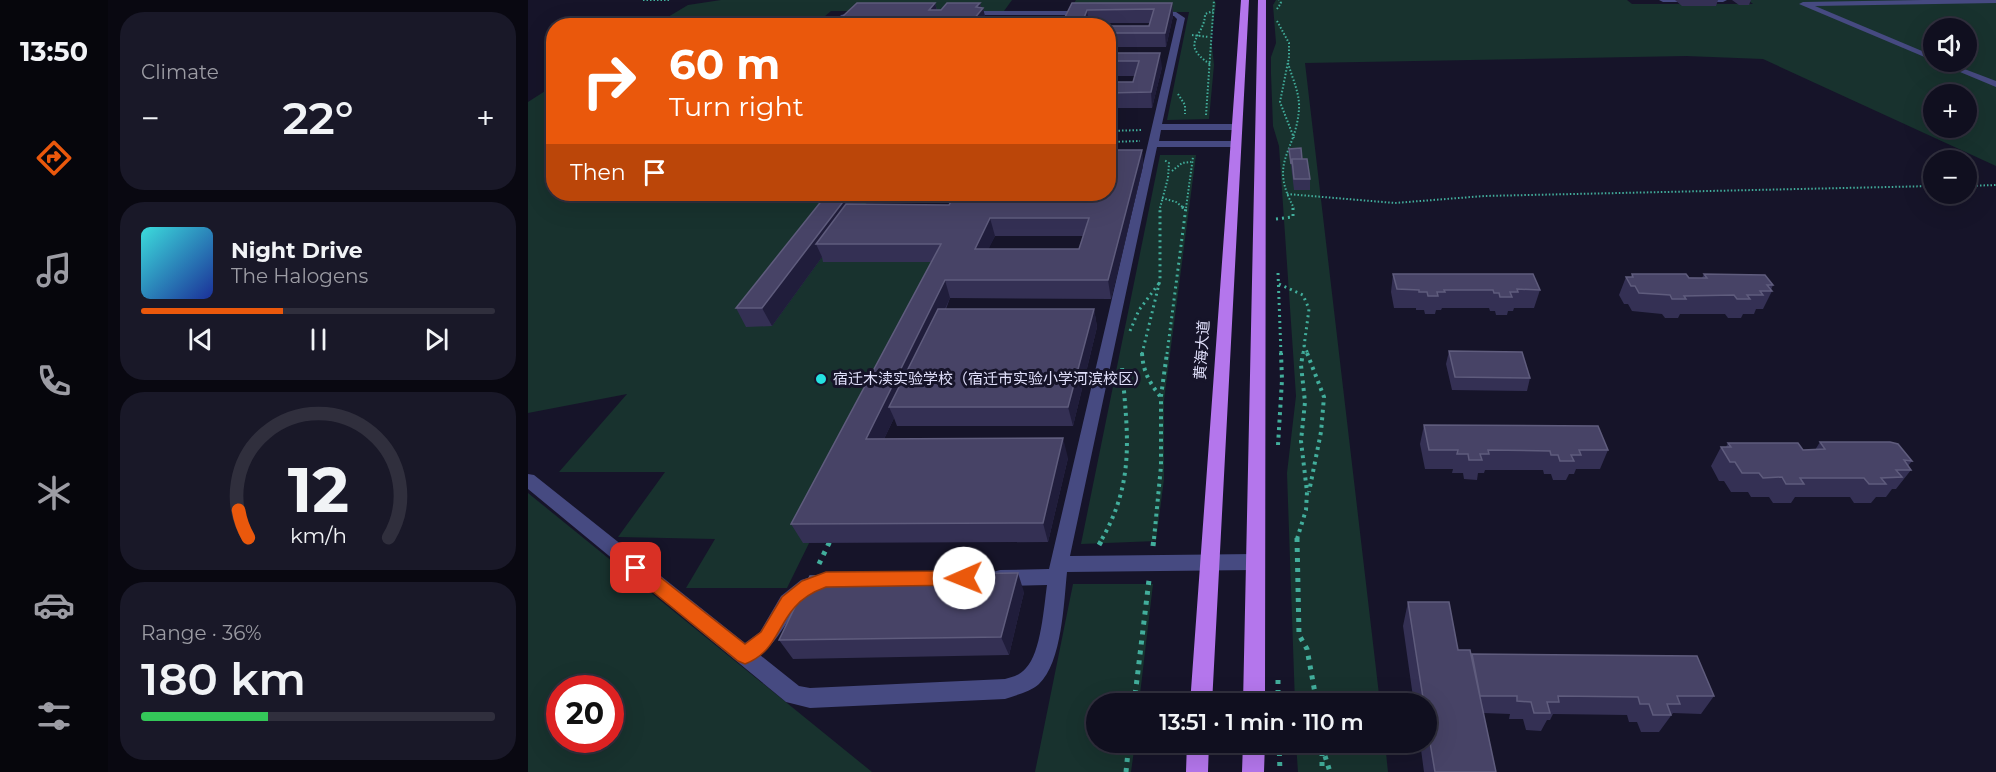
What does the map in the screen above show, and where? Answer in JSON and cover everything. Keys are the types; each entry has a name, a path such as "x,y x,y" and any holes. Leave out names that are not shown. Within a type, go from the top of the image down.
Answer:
{"main road":[{"name":"黄海大道","path":"1202,693 1245,0"},
{"path":"1254,693 1262,0"},
{"path":"1197,772 1198,753"},
{"path":"1253,772 1254,753"}],"lane":[{"path":"1662,0 1723,0"},
{"path":"1799,2 1996,1"},
{"path":"1799,2 1923,54"},
{"path":"947,13 1048,10 1098,13"},
{"path":"846,18 850,15 879,13"},
{"path":"528,480 794,695 810,698 1005,689 1025,683 1036,671 1043,654 1058,571 1181,18 1176,14 1140,13"},
{"path":"1965,72 1996,84"},
{"path":"1154,140 1204,127 1237,127"},
{"path":"1154,140 1198,144 1236,144"},
{"path":"976,578 1058,571 1087,564 1255,562"},
{"path":"745,655 767,638 788,602 808,586 826,580 837,580"}],"path":[{"path":"643,0 670,0"},
{"path":"1204,127 1210,64 1208,43 1214,0"},
{"path":"1279,0 1281,3 1276,10 1275,18 1289,43 1288,63 1280,93 1294,138"},
{"path":"1210,64 1198,56 1194,39 1197,30 1204,24 1205,14 1213,10"},
{"path":"1276,219 1290,218 1294,215 1295,210 1287,194 1283,177 1284,161 1294,138 1299,101 1288,63"},
{"path":"1116,132 1154,140 1169,163 1171,171 1162,198 1157,228 1160,282 1142,356 1148,384 1161,396"},
{"path":"1116,142 1154,140"},
{"path":"1135,693 1161,465 1161,396 1192,162 1198,144"},
{"path":"1171,171 1182,163 1192,162"},
{"path":"1977,186 1996,185"},
{"path":"1287,194 1395,203 1484,196 1923,186"},
{"path":"1162,198 1176,202 1185,210"},
{"path":"1129,332 1139,310 1160,282"},
{"path":"1279,284 1303,295 1308,303 1301,365 1305,402 1300,441 1307,492 1306,510"},
{"path":"1304,343 1324,397 1321,432 1314,457 1306,510 1297,539 1296,553 1299,635 1307,649 1315,693"},
{"path":"1087,564 1107,532 1124,486 1129,439 1122,365"},
{"path":"808,586 833,535"},
{"path":"1126,772 1128,753"},
{"path":"1279,753 1280,772"},
{"path":"1322,772 1323,753"},
{"path":"1324,753 1330,772"}],"green space":[{"path":"721,0 1012,0 1004,11 831,11 824,17 840,16 838,18 666,18 688,5"},
{"path":"1076,0 1214,0 1216,3 1211,37 1214,65 1209,119 1167,120 1189,12 1068,12"},
{"path":"1276,0 1627,0 1632,4 1753,4 1748,0 1996,0 1996,166 1977,157 1977,150 1961,150 1935,138 1977,138 1977,84 1923,84 1923,132 1763,59 1686,56 1305,63 1379,693 1295,693 1287,473 1296,396 1279,146 1273,126 1271,57 1276,43 1273,5"},
{"path":"546,90 546,201 868,201 853,221 947,262 787,588 686,588 715,539 618,537 665,472 559,472 627,394 528,413 528,102"},
{"path":"1160,155 1196,155 1164,400 1164,479 1156,541 1081,544"},
{"path":"528,493 872,772 528,772"},
{"path":"1073,584 1153,584 1140,693 1086,693 1086,753 1134,753 1131,772 1035,772"},
{"path":"1297,753 1386,753 1388,772 1298,772"}],"building":[{"path":"857,3 935,3 929,10 941,10 947,3 980,3 976,7 983,8 975,18 842,17"},
{"path":"1072,3 1172,3 1165,33 1116,33 1116,26 1149,26 1154,9 1087,10 1084,18 1064,18"},
{"path":"1116,53 1160,53 1151,92 1116,93 1116,82 1133,82 1139,61 1116,61"},
{"path":"1301,148 1302,159 1292,159 1291,164 1289,149"},
{"path":"1116,150 1142,150 1108,280 945,280 866,439 1063,438 1043,523 791,524 941,244 816,244 846,204 949,205 951,201 1116,201","holes":["990,218 1089,218 1079,249 975,249"]},
{"path":"1292,159 1307,159 1310,179 1294,179"},
{"path":"821,201 844,201 762,308 736,308"},
{"path":"1393,274 1533,274 1540,290 1517,289 1518,292 1510,292 1512,297 1500,297 1499,293 1494,293 1493,290 1444,290 1445,292 1437,292 1438,296 1428,296 1427,292 1419,292 1419,290 1397,289"},
{"path":"1632,274 1686,274 1689,278 1707,278 1704,274 1765,275 1773,285 1767,285 1772,291 1760,291 1763,295 1747,295 1750,299 1737,299 1734,295 1684,296 1686,299 1672,299 1670,295 1639,293 1626,277 1633,277"},
{"path":"938,309 1094,309 1068,407 889,407"},
{"path":"1449,351 1522,352 1530,378 1455,377"},
{"path":"1424,425 1598,426 1608,450 1579,450 1581,455 1571,455 1574,461 1560,461 1558,455 1551,455 1550,451 1488,450 1489,454 1480,454 1482,460 1469,460 1468,454 1457,454 1458,450 1429,450"},
{"path":"1820,442 1898,444 1912,461 1904,460 1911,470 1896,470 1902,477 1881,478 1886,484 1869,484 1864,478 1800,478 1804,484 1786,484 1782,477 1763,478 1759,473 1742,473 1735,462 1730,462 1721,447 1731,447 1728,443 1798,443 1803,450 1825,449"},
{"path":"1018,573 1001,637 779,640 810,576"},
{"path":"1408,602 1449,602 1458,650 1470,650 1496,772 1435,772 1432,753 1437,753 1437,693 1422,693"},
{"path":"1472,654 1697,656 1714,696 1677,696 1680,704 1667,704 1671,715 1653,715 1649,704 1640,704 1638,697 1558,696 1559,702 1547,702 1550,713 1534,713 1531,702 1517,701 1517,696 1480,696"}],"place":[{"name":"宿迁木渎实验学校（宿迁市实验小学河滨校区）","path":"821,379"}],"route":[{"path":"636,568 745,655 767,638 788,602 808,586 826,580 964,578"}]}
